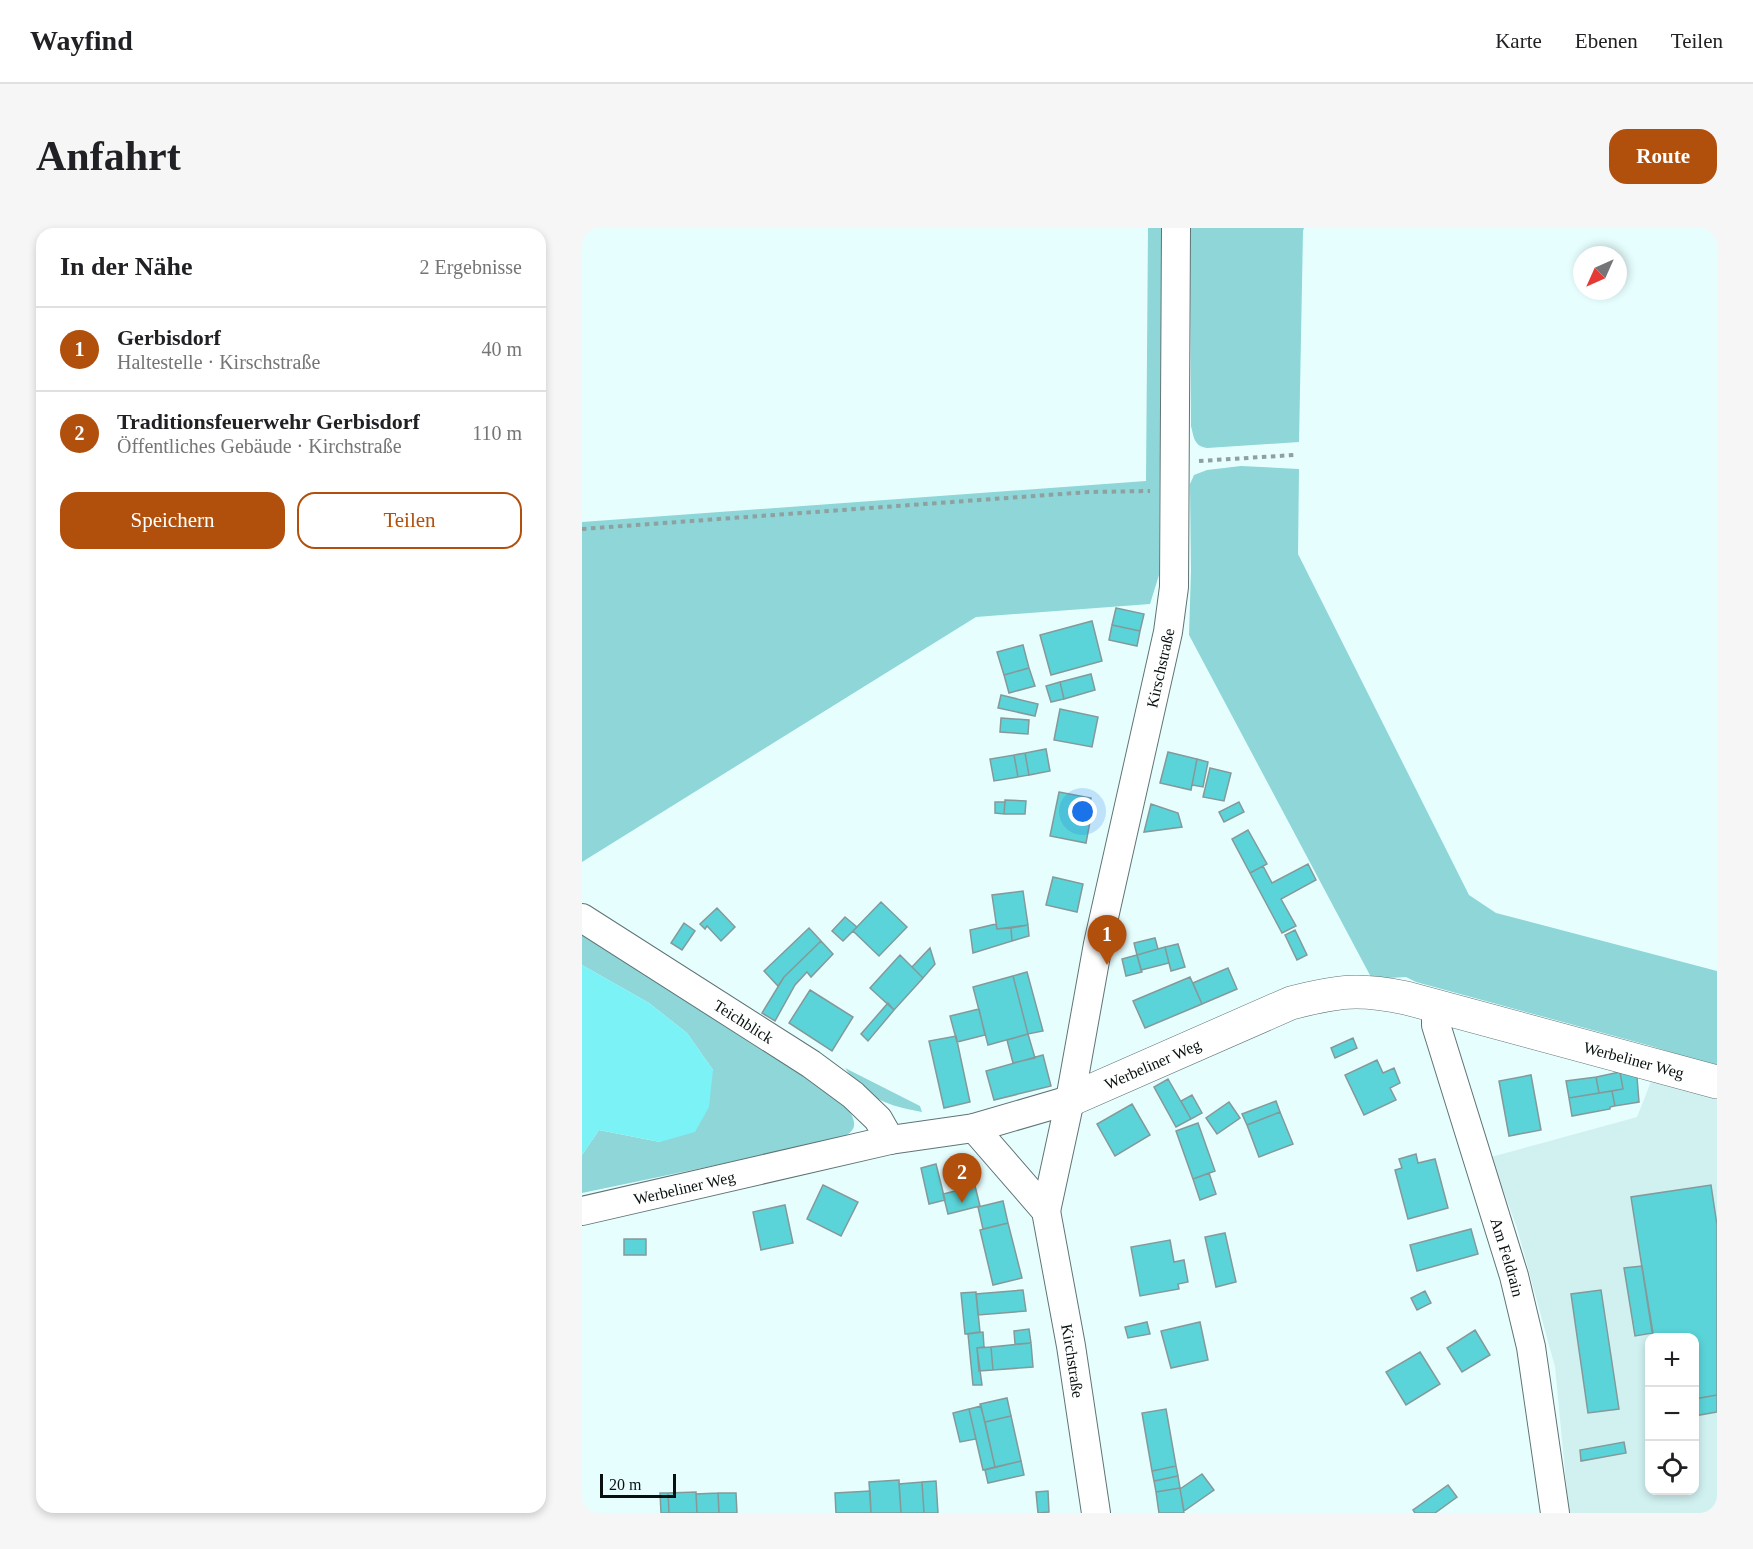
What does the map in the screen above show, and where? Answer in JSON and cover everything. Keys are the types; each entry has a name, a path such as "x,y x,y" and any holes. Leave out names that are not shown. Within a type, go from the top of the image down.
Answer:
{"street":[{"name":"Kirschstraße","path":"1070,1100 1098,944 1168,632 1174,587 1176,228"},
{"name":"Teichblick","path":"582,918 811,1064 878,1119 890,1140"},
{"name":"Werbeliner Weg","path":"582,1211 890,1140 974,1128 1070,1100 1291,1003 1347,991 1375,992 1436,1007 1717,1082"},
{"name":"Am Feldrain","path":"1436,1007 1436,1025 1514,1276 1531,1347 1555,1513"},
{"name":"Kirchstraße","path":"1070,1100 1046,1211 1071,1346 1096,1513"},
{"name":"Kirchstraße","path":"974,1128 992,1146 1046,1211"}],"path":[{"path":"1174,463 1294,455"},
{"path":"582,529 1089,492 1174,491"}],"shaded area":[{"path":"1148,228 1162,228 1159,575 1150,604 976,617 582,862 582,522 1146,481"},
{"path":"1190,228 1304,228 1299,442 1207,448 1195,441 1191,426"},
{"path":"1241,466 1299,469 1298,554 1469,895 1496,913 1717,971 1717,1067 1651,1046 1416,982 1406,977 1372,979 1189,635 1190,484 1194,475 1207,470"},
{"path":"582,933 821,1084 847,1108 854,1123 852,1130 845,1136 833,1140 582,1193 582,1155 599,1130 660,1142 713,1070 687,1033 649,1003 582,965"},
{"path":"582,965 649,1003 687,1033 713,1070 709,1107 695,1132 660,1142 599,1130 582,1155"},
{"path":"845,1068 920,1106 922,1112 898,1107 869,1094"},
{"path":"1652,1079 1717,1097 1717,1513 1569,1513 1555,1367 1517,1228 1491,1157 1637,1117"}],"building":[{"path":"1116,608 1144,614 1140,631 1112,625"},
{"path":"1092,621 1102,661 1051,675 1040,635"},
{"path":"1112,625 1140,631 1137,646 1109,640"},
{"path":"1023,645 1029,668 1004,675 997,652"},
{"path":"1029,668 1035,686 1009,693 1004,675"},
{"path":"1091,674 1095,690 1064,699 1060,682"},
{"path":"1060,682 1064,699 1051,702 1046,686"},
{"path":"1001,695 1038,704 1035,716 998,708"},
{"path":"1060,709 1098,717 1092,747 1054,740"},
{"path":"1001,718 1029,720 1028,734 1000,732"},
{"path":"1046,749 1050,771 1029,775 1025,753"},
{"path":"1168,752 1197,759 1191,790 1160,783"},
{"path":"1025,753 1029,775 1018,777 1014,755"},
{"path":"1014,755 1018,777 994,781 990,759"},
{"path":"1197,759 1208,762 1203,787 1192,785"},
{"path":"1210,768 1231,773 1224,801 1203,797"},
{"path":"1059,792 1091,798 1088,810 1092,811 1086,843 1050,836"},
{"path":"1005,800 1026,801 1025,814 1004,814"},
{"path":"995,802 1005,802 1004,814 995,813"},
{"path":"1239,802 1244,812 1224,822 1219,812"},
{"path":"1151,804 1178,813 1182,827 1144,832"},
{"path":"1248,830 1267,864 1250,873 1232,839"},
{"path":"1308,864 1316,880 1281,899 1296,926 1282,933 1250,873 1263,866 1272,883"},
{"path":"1053,877 1083,884 1077,912 1046,905"},
{"path":"1023,891 1028,925 997,929 992,895"},
{"path":"881,902 907,927 879,956 853,931"},
{"path":"717,908 735,927 721,941 707,926 705,929 700,924"},
{"path":"845,917 857,927 843,941 832,931"},
{"path":"684,923 695,931 682,950 671,943"},
{"path":"996,924 997,929 1011,928 1012,941 973,953 970,930"},
{"path":"1028,925 1029,936 1012,941 1011,928"},
{"path":"809,928 821,941 784,977 778,986 764,971"},
{"path":"1295,930 1307,955 1297,960 1285,935"},
{"path":"1155,938 1158,949 1137,955 1134,943"},
{"path":"821,941 833,954 811,977 807,972 795,985 775,1021 762,1013 784,977"},
{"path":"1178,944 1185,967 1171,971 1165,947"},
{"path":"1165,947 1169,963 1141,970 1137,955"},
{"path":"930,948 935,964 923,978 912,967"},
{"path":"900,955 923,978 894,1010 870,988"},
{"path":"1137,955 1142,972 1126,976 1122,959"},
{"path":"1228,968 1237,989 1202,1004 1193,983"},
{"path":"1027,972 1043,1031 1028,1034 1013,976"},
{"path":"1013,976 1028,1034 988,1045 973,987"},
{"path":"1190,977 1202,1004 1145,1028 1133,1001"},
{"path":"810,990 853,1017 832,1051 789,1023"},
{"path":"888,1003 894,1010 868,1041 861,1034"},
{"path":"979,1009 985,1035 957,1042 950,1016"},
{"path":"1028,1034 1035,1058 1013,1063 1007,1040"},
{"path":"956,1036 970,1102 944,1108 929,1041"},
{"path":"1353,1038 1357,1048 1335,1058 1331,1048"},
{"path":"1043,1055 1051,1086 994,1100 986,1071"},
{"path":"1377,1060 1383,1073 1394,1068 1400,1083 1390,1088 1396,1100 1364,1115 1345,1075"},
{"path":"1620,1072 1637,1077 1639,1102 1615,1106 1612,1091 1623,1089"},
{"path":"1620,1072 1623,1089 1599,1093 1596,1077"},
{"path":"1531,1075 1541,1130 1509,1136 1499,1081"},
{"path":"1596,1077 1599,1093 1569,1098 1566,1081"},
{"path":"1168,1079 1191,1119 1176,1127 1154,1087"},
{"path":"1612,1091 1615,1106 1572,1116 1569,1098"},
{"path":"1192,1095 1202,1113 1191,1119 1181,1101"},
{"path":"1276,1101 1280,1112 1247,1125 1242,1114"},
{"path":"1229,1102 1240,1118 1217,1134 1206,1118"},
{"path":"1132,1104 1150,1135 1115,1156 1097,1124"},
{"path":"1280,1112 1293,1144 1259,1157 1247,1125"},
{"path":"1198,1123 1215,1171 1193,1179 1176,1131"},
{"path":"1416,1154 1418,1163 1435,1159 1448,1208 1408,1219 1395,1170 1402,1168 1399,1159"},
{"path":"936,1164 945,1200 929,1204 921,1168"},
{"path":"1209,1173 1216,1194 1200,1200 1193,1179"},
{"path":"823,1185 858,1202 841,1236 807,1219"},
{"path":"1711,1185 1717,1225 1717,1395 1699,1398 1699,1333 1652,1333 1631,1197"},
{"path":"975,1186 980,1206 948,1214 943,1194"},
{"path":"1003,1201 1008,1223 983,1229 978,1207"},
{"path":"785,1205 793,1243 761,1250 753,1212"},
{"path":"1008,1223 1022,1278 993,1285 980,1230"},
{"path":"1471,1229 1478,1254 1417,1271 1410,1245"},
{"path":"1225,1233 1236,1282 1216,1287 1205,1237"},
{"path":"624,1239 646,1239 646,1255 624,1255"},
{"path":"1170,1240 1174,1262 1184,1260 1188,1282 1178,1284 1179,1289 1140,1296 1131,1247"},
{"path":"1642,1266 1653,1333 1635,1336 1624,1268"},
{"path":"1023,1290 1026,1311 978,1315 976,1294"},
{"path":"1601,1290 1619,1409 1588,1413 1571,1294"},
{"path":"1425,1291 1431,1303 1417,1310 1411,1298"},
{"path":"976,1292 980,1332 965,1334 961,1293"},
{"path":"1147,1322 1150,1334 1128,1338 1125,1327"},
{"path":"1200,1322 1208,1360 1171,1368 1161,1331"},
{"path":"1029,1329 1031,1343 1015,1344 1014,1331"},
{"path":"1475,1330 1490,1355 1462,1372 1447,1348"},
{"path":"983,1332 984,1347 977,1348 982,1385 973,1385 968,1334"},
{"path":"1031,1343 1033,1367 993,1370 991,1347"},
{"path":"991,1347 993,1370 979,1371 977,1348"},
{"path":"1420,1352 1440,1384 1406,1405 1386,1372"},
{"path":"1717,1395 1717,1412 1699,1415 1699,1398"},
{"path":"1007,1398 1011,1416 985,1422 980,1404"},
{"path":"981,1406 995,1467 983,1470 969,1409"},
{"path":"969,1409 976,1439 960,1442 953,1413"},
{"path":"1166,1409 1176,1466 1152,1471 1142,1413"},
{"path":"1011,1416 1021,1461 995,1467 985,1422"},
{"path":"1624,1442 1626,1453 1581,1461 1580,1450"},
{"path":"1021,1461 1024,1475 988,1483 985,1470"},
{"path":"1176,1466 1178,1476 1154,1481 1152,1471"},
{"path":"1202,1474 1214,1490 1184,1511 1180,1489"},
{"path":"1178,1476 1180,1488 1156,1492 1154,1481"},
{"path":"899,1480 901,1513 871,1513 869,1482"},
{"path":"936,1481 938,1513 924,1513 922,1482"},
{"path":"922,1482 924,1513 901,1513 899,1484"},
{"path":"1448,1485 1457,1497 1435,1513 1415,1513 1413,1510"},
{"path":"1180,1488 1184,1513 1159,1513 1156,1492"},
{"path":"870,1491 871,1513 836,1513 835,1493"},
{"path":"1048,1491 1049,1512 1038,1513 1036,1492"},
{"path":"696,1492 697,1513 669,1513 668,1493"},
{"path":"660,1493 668,1493 669,1513 661,1513"},
{"path":"718,1493 719,1513 697,1513 696,1494"},
{"path":"718,1493 736,1493 737,1513 719,1513"}],"place":[{"name":"Gerbisdorf","path":"1107,965"},
{"name":"Traditionsfeuerwehr Gerbisdorf","path":"962,1203"}]}
